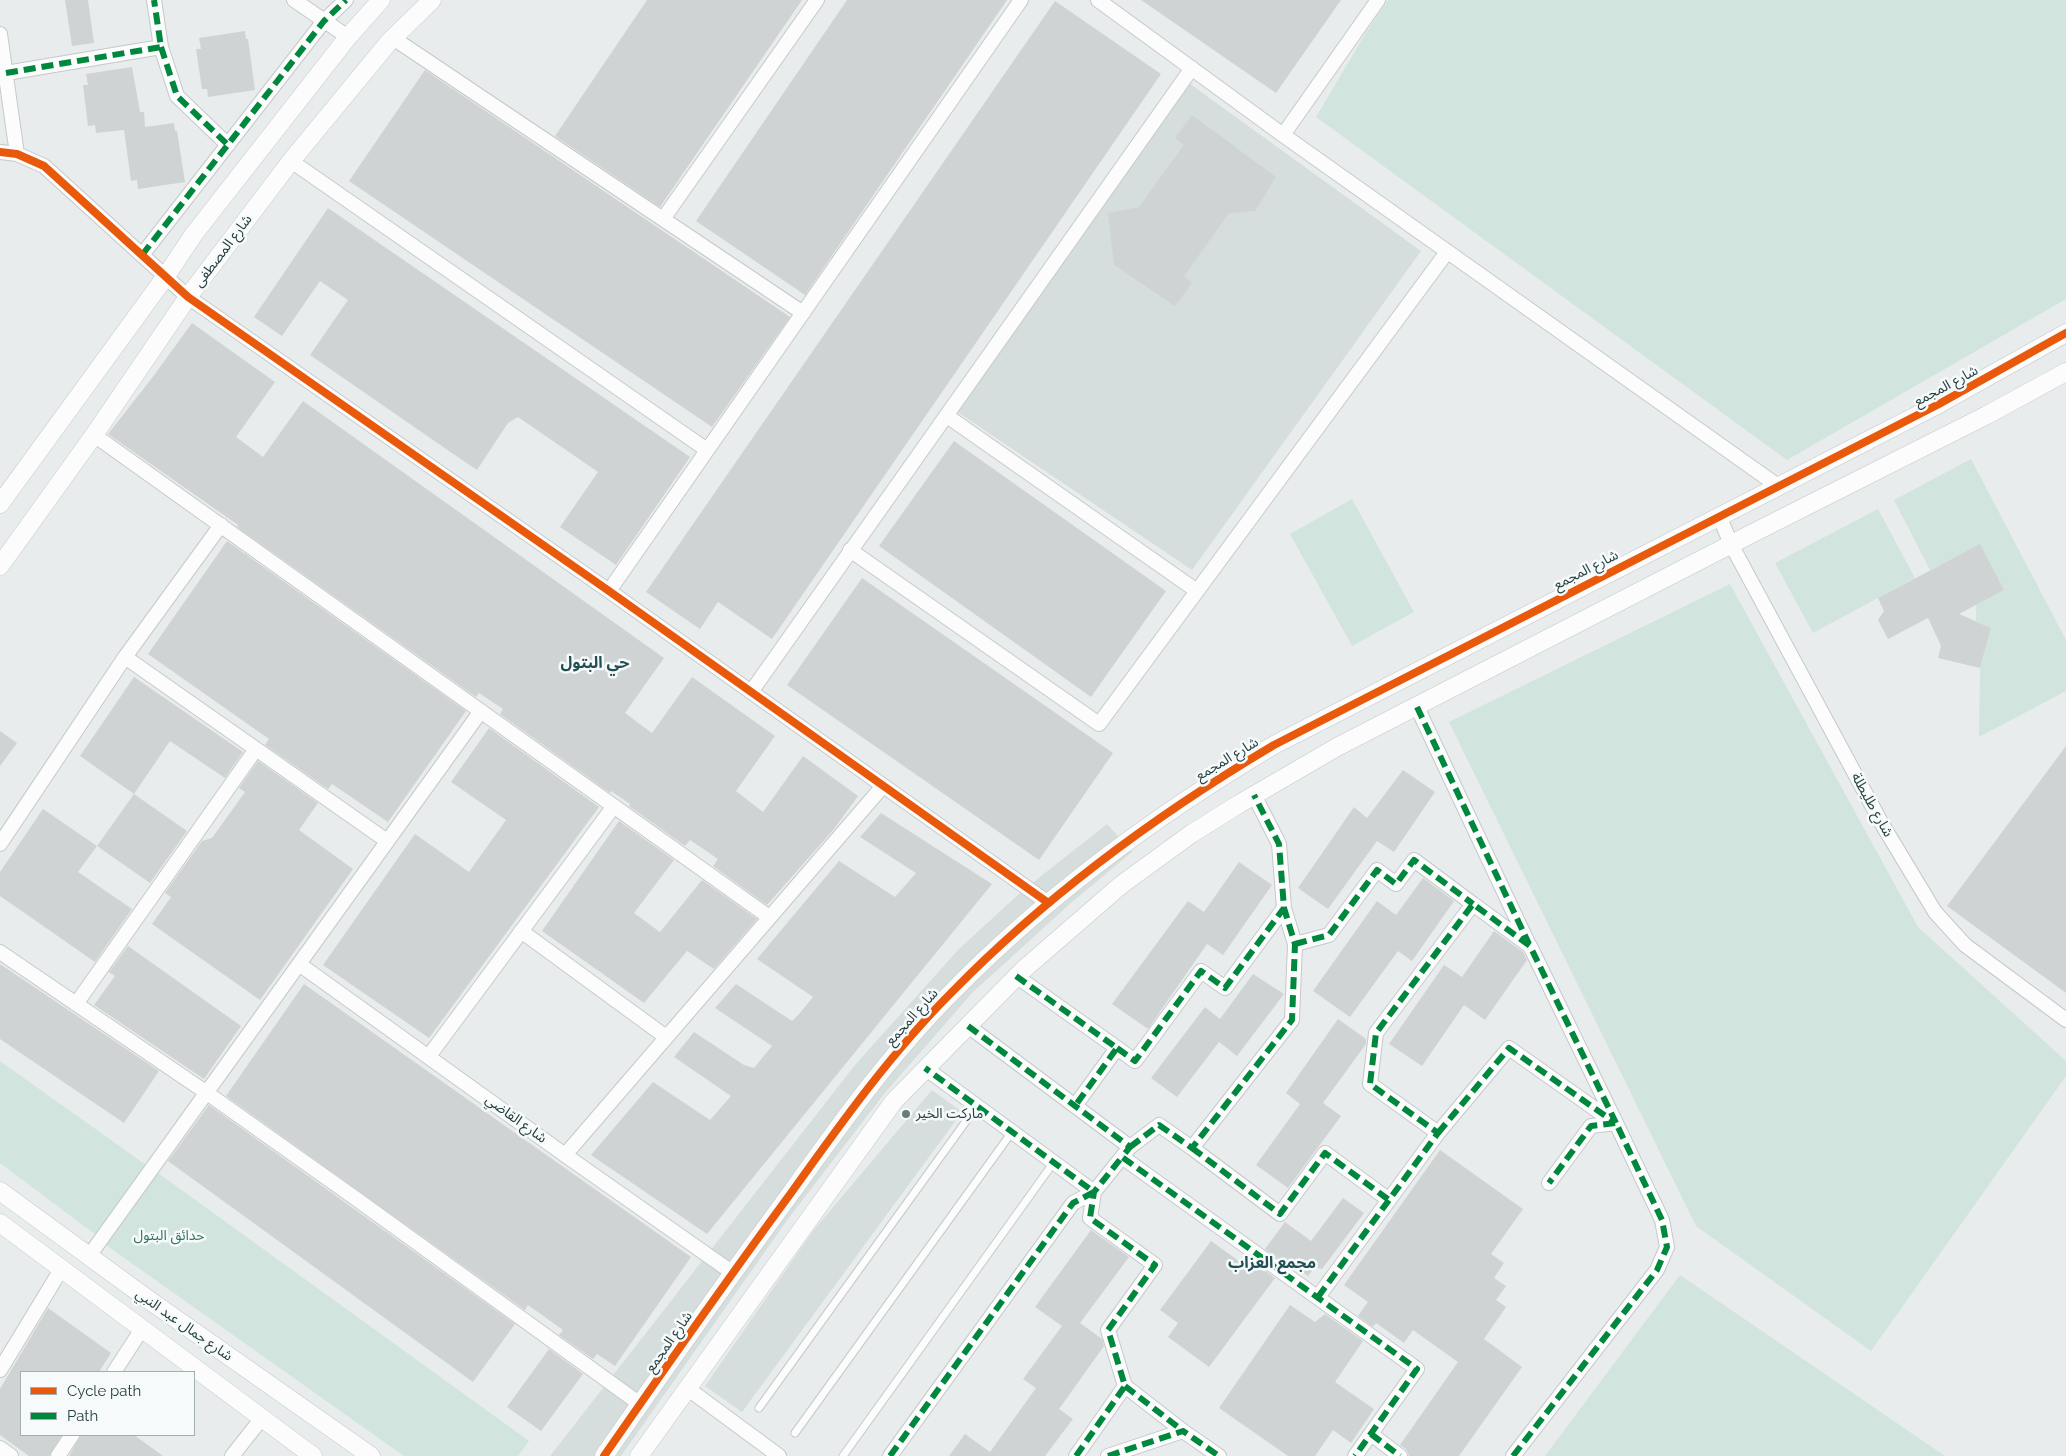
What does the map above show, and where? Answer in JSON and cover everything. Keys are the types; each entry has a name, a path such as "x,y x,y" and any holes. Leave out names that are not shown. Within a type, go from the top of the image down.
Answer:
{"street":[{"path":"154,0 161,47 177,96 228,145"},
{"path":"294,0 348,37"},
{"path":"142,255 324,21 346,0"},
{"path":"0,504 166,276 194,234 348,37 382,0"},
{"name":"شارع المصطفى","path":"0,566 94,435 188,297 291,161 393,38 432,0"},
{"path":"663,219 817,0"},
{"path":"609,591 1021,0"},
{"path":"1098,0 1283,135 1778,486"},
{"path":"1283,135 1378,0"},
{"path":"0,34 17,154"},
{"path":"393,38 803,313"},
{"path":"6,73 161,47"},
{"path":"751,692 1192,68"},
{"path":"0,152 17,154 44,166 188,297 609,591 1047,902"},
{"path":"291,161 707,450"},
{"path":"850,550 1099,724 1447,252"},
{"name":"شارع المجمع","path":"604,1456 733,1272 854,1105 888,1063 951,993 1047,902 1090,868 1165,814 1274,745 1940,404 2066,333"},
{"path":"639,1456 894,1101 1016,976 1055,940 1121,885 1190,834 1329,752 1732,546 1763,528 1987,415 2066,372"},
{"path":"947,416 1197,591"},
{"path":"94,435 770,917"},
{"name":"شارع طليطلة","path":"1719,516 1732,546 1882,824 1935,912 1965,945 2066,1020"},
{"path":"0,844 125,657 221,525"},
{"path":"125,657 387,841"},
{"path":"1417,707 1662,1220 1667,1248 1657,1270 1513,1456"},
{"path":"89,1256 481,710"},
{"path":"76,1004 110,952 256,749"},
{"path":"565,1155 883,786"},
{"path":"1192,1148 1292,1020 1296,944 1284,908 1278,844 1254,795"},
{"path":"429,1056 614,806"},
{"path":"1296,944 1329,935 1377,870 1396,884 1414,860 1530,946"},
{"path":"1438,1133 1370,1084 1376,1033 1473,904"},
{"path":"1016,976 1136,1060 1201,970 1225,988 1284,908"},
{"path":"521,931 666,1037"},
{"path":"0,952 207,1093 640,1404"},
{"name":"شارع القاضي","path":"299,964 565,1155 733,1272"},
{"path":"968,1026 1075,1106 1126,1152 1417,1370 1356,1456"},
{"path":"1075,1106 1117,1048"},
{"path":"1318,1297 1438,1133 1509,1048 1616,1123"},
{"path":"888,1063 884,1075 888,1083 896,1087 910,1084"},
{"path":"925,1068 1094,1192"},
{"path":"854,1105 870,1099 878,1103 882,1111 880,1123"},
{"path":"1548,1183 1591,1126 1616,1123"},
{"path":"890,1456 1073,1203 1094,1192 1126,1152 1159,1125 1280,1214 1325,1153 1389,1200"},
{"name":"شارع جمال عبد النبي","path":"0,1191 371,1456"},
{"path":"1094,1192 1090,1218 1155,1265 1108,1330 1124,1386 1219,1456"},
{"name":"شارع جمال عبد النبي","path":"0,1223 313,1456"},
{"path":"0,1370 62,1268"},
{"path":"716,1297 710,1315 692,1348 693,1353 697,1356 702,1356 722,1338"},
{"path":"115,1371 142,1329"},
{"path":"1076,1456 1124,1386"},
{"path":"687,1388 779,1456"},
{"path":"232,1456 262,1418"},
{"path":"1108,1456 1183,1430"},
{"path":"1371,1434 1400,1456"},
{"path":"58,1456 71,1436"},
{"path":"0,1448 11,1456"}],"lane":[{"path":"759,1408 976,1106"},
{"path":"796,1433 1012,1132"},
{"path":"843,1456 1054,1162"}],"shaded area":[{"path":"1186,81 1421,251 1192,570 956,411"},
{"path":"1107,824 1132,852 1071,903 972,993 884,1094 788,1219 621,1456 550,1456 855,1065 958,950 1021,892"},
{"path":"932,1090 962,1112 742,1412 705,1386 813,1231"}],"green space":[{"path":"1388,0 2066,0 2066,299 1787,460 1316,117 1367,31"},
{"path":"1971,459 2066,640 2066,691 1979,737 1980,668 1991,628 1976,621 1976,605 2004,590 1980,545 1930,570 1894,500"},
{"path":"1352,499 1414,612 1352,646 1290,534"},
{"path":"1878,509 1915,578 1813,633 1775,563"},
{"path":"1730,584 1918,927 2066,1061 2066,1076 1871,1351 1696,1226 1449,722"},
{"name":"حدائق البتول","path":"0,1061 146,1165 96,1235 0,1163"},
{"name":"حدائق البتول","path":"158,1173 529,1441 518,1456 404,1456 106,1245"},
{"path":"1680,1275 1945,1456 1545,1456"}],"building":[{"path":"65,0 88,0 94,43 72,46"},
{"path":"647,0 802,0 660,207 555,136"},
{"path":"847,0 1007,0 805,295 696,221"},
{"path":"1141,0 1341,0 1276,93"},
{"path":"1055,1 1161,74 772,639 718,602 700,629 646,592"},
{"path":"245,31 246,39 248,39 255,90 208,97 207,89 202,89 196,49 201,49 199,38"},
{"path":"132,67 140,112 144,112 145,127 174,123 185,182 138,189 137,180 131,181 124,130 96,133 95,125 88,126 83,85 88,85 86,74"},
{"path":"425,70 790,317 712,427 349,181"},
{"path":"1192,115 1276,177 1255,211 1229,213 1184,276 1192,283 1175,306 1114,265 1108,213 1139,207 1184,145 1175,138"},
{"path":"328,208 690,457 616,565 560,527 598,472 518,417 508,423 477,470 310,355 348,300 320,281 282,336 254,317"},
{"path":"192,323 275,382 236,437 263,457 303,401 664,658 625,713 652,733 692,677 775,736 736,791 763,812 803,756 858,796 834,829 767,905 713,866 718,859 690,840 685,846 629,806 630,804 611,791 610,793 500,714 503,709 479,693 476,697 237,527 238,525 108,434"},
{"path":"954,441 1166,591 1091,697 879,546"},
{"path":"227,541 466,711 388,822 332,784 328,789 265,745 269,739 148,654"},
{"path":"1980,544 2004,590 1959,614 1991,628 1980,668 1938,658 1941,646 1928,618 1888,639 1878,620 1884,611 1878,598"},
{"path":"862,578 1113,753 1039,860 787,685"},
{"path":"134,677 243,752 225,778 170,741 134,794 80,756"},
{"path":"489,728 599,807 429,1038 323,965 415,834 469,872 506,820 451,782"},
{"path":"0,731 17,743 0,766"},
{"path":"2066,746 2066,993 1947,906"},
{"path":"258,761 318,803 299,830 353,869 260,1000 152,924 171,897 165,893 202,841 212,838 245,792 239,788"},
{"path":"1403,770 1435,792 1394,852 1377,841 1328,909 1298,888 1354,807 1367,818"},
{"path":"134,794 187,831 150,883 97,846"},
{"path":"43,809 97,846 78,872 132,909 95,962 0,896 0,872"},
{"path":"881,813 992,884 707,1234 591,1155 653,1082 710,1120 731,1096 674,1057 694,1032 744,1065 754,1068 772,1046 715,1008 736,984 792,1021 800,1013 813,997 757,959 839,861 895,897 916,873 860,837"},
{"path":"619,821 674,860 634,913 660,932 702,880 757,919 714,969 687,951 644,1003 542,931"},
{"path":"1239,862 1272,885 1223,955 1207,944 1148,1029 1112,1004 1188,901 1204,912"},
{"path":"1423,878 1454,901 1412,961 1398,951 1350,1017 1313,991 1377,901 1396,915"},
{"path":"1494,931 1523,952 1527,960 1485,1020 1464,1005 1422,1066 1389,1044 1444,965 1462,977"},
{"path":"128,946 241,1026 204,1079 94,1005 115,976 109,972"},
{"path":"0,964 159,1071 124,1123 0,1039"},
{"path":"1253,974 1284,994 1237,1056 1219,1042 1177,1097 1151,1078 1205,1007 1220,1019"},
{"path":"304,984 691,1257 615,1366 597,1354 593,1359 559,1335 563,1330 528,1305 525,1310 226,1096"},
{"path":"1338,1019 1366,1039 1366,1044 1323,1103 1341,1116 1288,1188 1256,1165 1300,1104 1286,1093"},
{"path":"209,1105 515,1324 473,1382 168,1161"},
{"path":"1440,1150 1523,1209 1491,1254 1504,1263 1494,1278 1506,1286 1496,1300 1506,1307 1484,1339 1522,1367 1459,1456 1409,1456 1406,1449 1400,1445 1458,1362 1413,1330 1404,1343 1376,1323 1373,1327 1358,1316 1368,1302 1344,1285"},
{"path":"1343,1198 1364,1213 1322,1269 1315,1267 1308,1276 1288,1261 1286,1264 1265,1249 1285,1222 1311,1241"},
{"path":"1091,1230 1129,1257 1080,1323 1102,1339 1104,1346 1059,1409 1073,1419 1045,1456 949,1456 965,1434 990,1452 1036,1388 1023,1379 1062,1326 1035,1307"},
{"path":"1211,1241 1250,1269 1254,1263 1275,1278 1209,1367 1168,1337 1178,1323 1160,1310"},
{"path":"1290,1305 1315,1322 1325,1314 1363,1341 1335,1382 1374,1409 1351,1443 1333,1430 1315,1456 1288,1456 1219,1408"},
{"path":"48,1308 111,1353 100,1371 20,1371 20,1436 61,1436 49,1456 29,1456 0,1435 0,1389"},
{"path":"549,1349 583,1374 541,1431 507,1407"},
{"path":"80,1436 135,1436 163,1456 69,1456"}],"marked path":[{"path":"6,73 161,47 154,0"},
{"path":"142,255 324,21 346,0"},
{"path":"161,47 177,96 228,145"},
{"path":"1417,707 1529,944"},
{"path":"1117,1048 1135,1061 1201,971 1225,988 1284,908 1279,844 1254,795"},
{"path":"1295,944 1329,935 1377,870 1396,884 1414,860 1473,904"},
{"path":"1318,1297 1438,1133 1370,1084 1376,1033 1473,904 1530,946 1616,1123"},
{"path":"1130,1147 1159,1125 1192,1148 1292,1020 1295,944 1284,908"},
{"path":"1016,976 1117,1048 1075,1106"},
{"path":"968,1026 1130,1147 1122,1157 1417,1369 1355,1456"},
{"path":"1438,1133 1509,1048 1614,1122"},
{"path":"890,1456 1073,1203 1094,1192 925,1068"},
{"path":"1513,1456 1657,1270 1667,1247 1662,1220 1616,1123 1591,1126 1549,1183"},
{"path":"1192,1148 1280,1214 1325,1153 1389,1200"},
{"path":"1076,1456 1125,1386 1108,1330 1155,1265 1090,1218 1094,1192 1122,1157"},
{"path":"1125,1386 1183,1431"},
{"path":"1108,1456 1183,1431 1219,1456"},
{"path":"1371,1434 1400,1456"}],"cycle path":[{"path":"0,152 17,154 44,166 188,297 609,591 1047,902"},
{"path":"604,1456 743,1258 887,1064 930,1015 989,956 1065,889 1105,858 1187,799 1274,745 1939,404 2066,333"}],"place":[{"name":"ماركت الخير","path":"906,1114"}],"district":[{"name":"حي البتول","path":"595,663"},
{"name":"مجمع العزاب","path":"1272,1263"}]}
